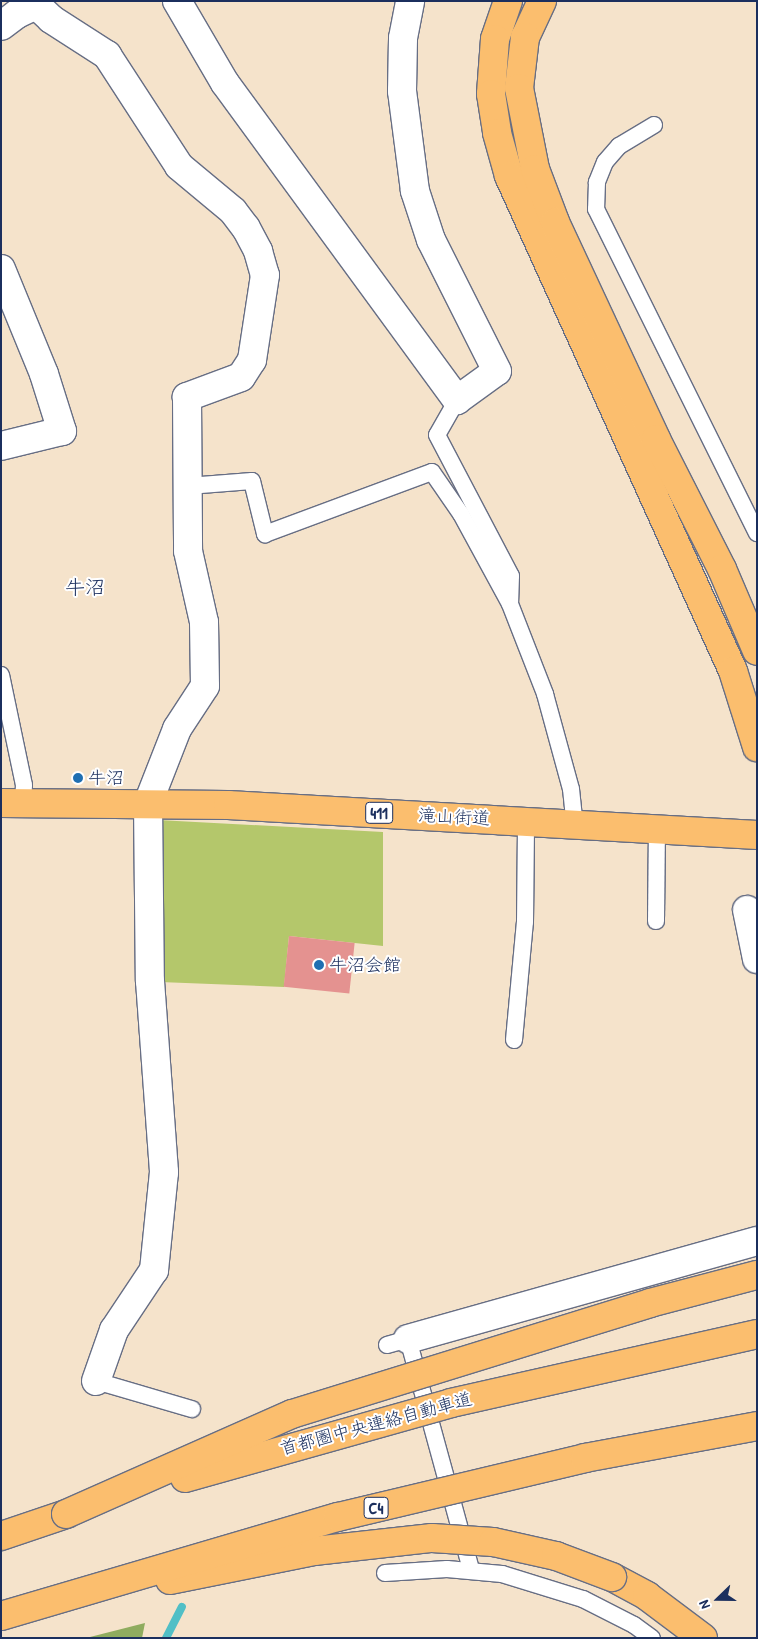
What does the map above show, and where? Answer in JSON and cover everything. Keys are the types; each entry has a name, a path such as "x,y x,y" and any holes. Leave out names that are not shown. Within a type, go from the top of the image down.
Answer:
{"highway":[{"path":"508,1 495,39 491,94 497,133 509,176 732,671 757,747"},
{"path":"542,1 525,37 519,88 528,145 540,187 652,430 722,569 757,651"},
{"name":"滝山街道","path":"12,803 148,803 757,835"},
{"path":"66,1514 292,1414 631,1309 757,1274"},
{"name":"首都圏中央連絡自動車道","path":"1,1536 66,1514 296,1444 450,1403 757,1334"},
{"name":"C4","path":"1,1616 93,1586 338,1517 584,1458 757,1426"},
{"path":"93,1586 185,1579 314,1551 370,1543 432,1538 493,1542 556,1556 612,1577 647,1596 704,1638"}],"street":[{"path":"176,1 225,83 457,400 497,371 431,240 415,191 402,91 403,38 410,1"},
{"path":"1,26 34,3 51,19 107,55 179,166 233,211 258,251 265,275 252,360 241,377 187,397 188,551 204,622 206,686 177,729 148,803 150,980 164,1172 154,1270 114,1330 96,1381"},
{"path":"1,269 9,312 44,374 62,431 1,446"},
{"path":"747,910 757,959"},
{"path":"397,1342 757,1241"}],"lane":[{"path":"654,125 619,146 605,162 597,182 596,209 757,533"},
{"path":"457,400 437,435 511,576 510,604"},
{"path":"188,486 252,481 265,534 432,472 461,514 510,604 545,694 571,789 575,825"},
{"path":"1,675 22,775 12,803"},
{"path":"514,1040 525,922 526,822"},
{"path":"656,921 657,830"},
{"path":"397,1342 471,1570"},
{"path":"96,1381 192,1409"},
{"path":"385,1573 471,1570 502,1574 574,1595 634,1625 652,1638"}],"green space":[{"path":"158,820 383,832 383,946 289,936 284,987 160,982"},
{"path":"145,1623 142,1638 89,1638 90,1637"}],"building":[{"name":"牛沼会館","path":"289,936 355,943 349,994 284,987"}],"waterway":[{"path":"166,1638 182,1607"}],"place":[{"name":"牛沼","path":"78,778"},
{"name":"牛沼会館","path":"319,965"}],"district":[{"name":"牛沼","path":"85,586"}]}
